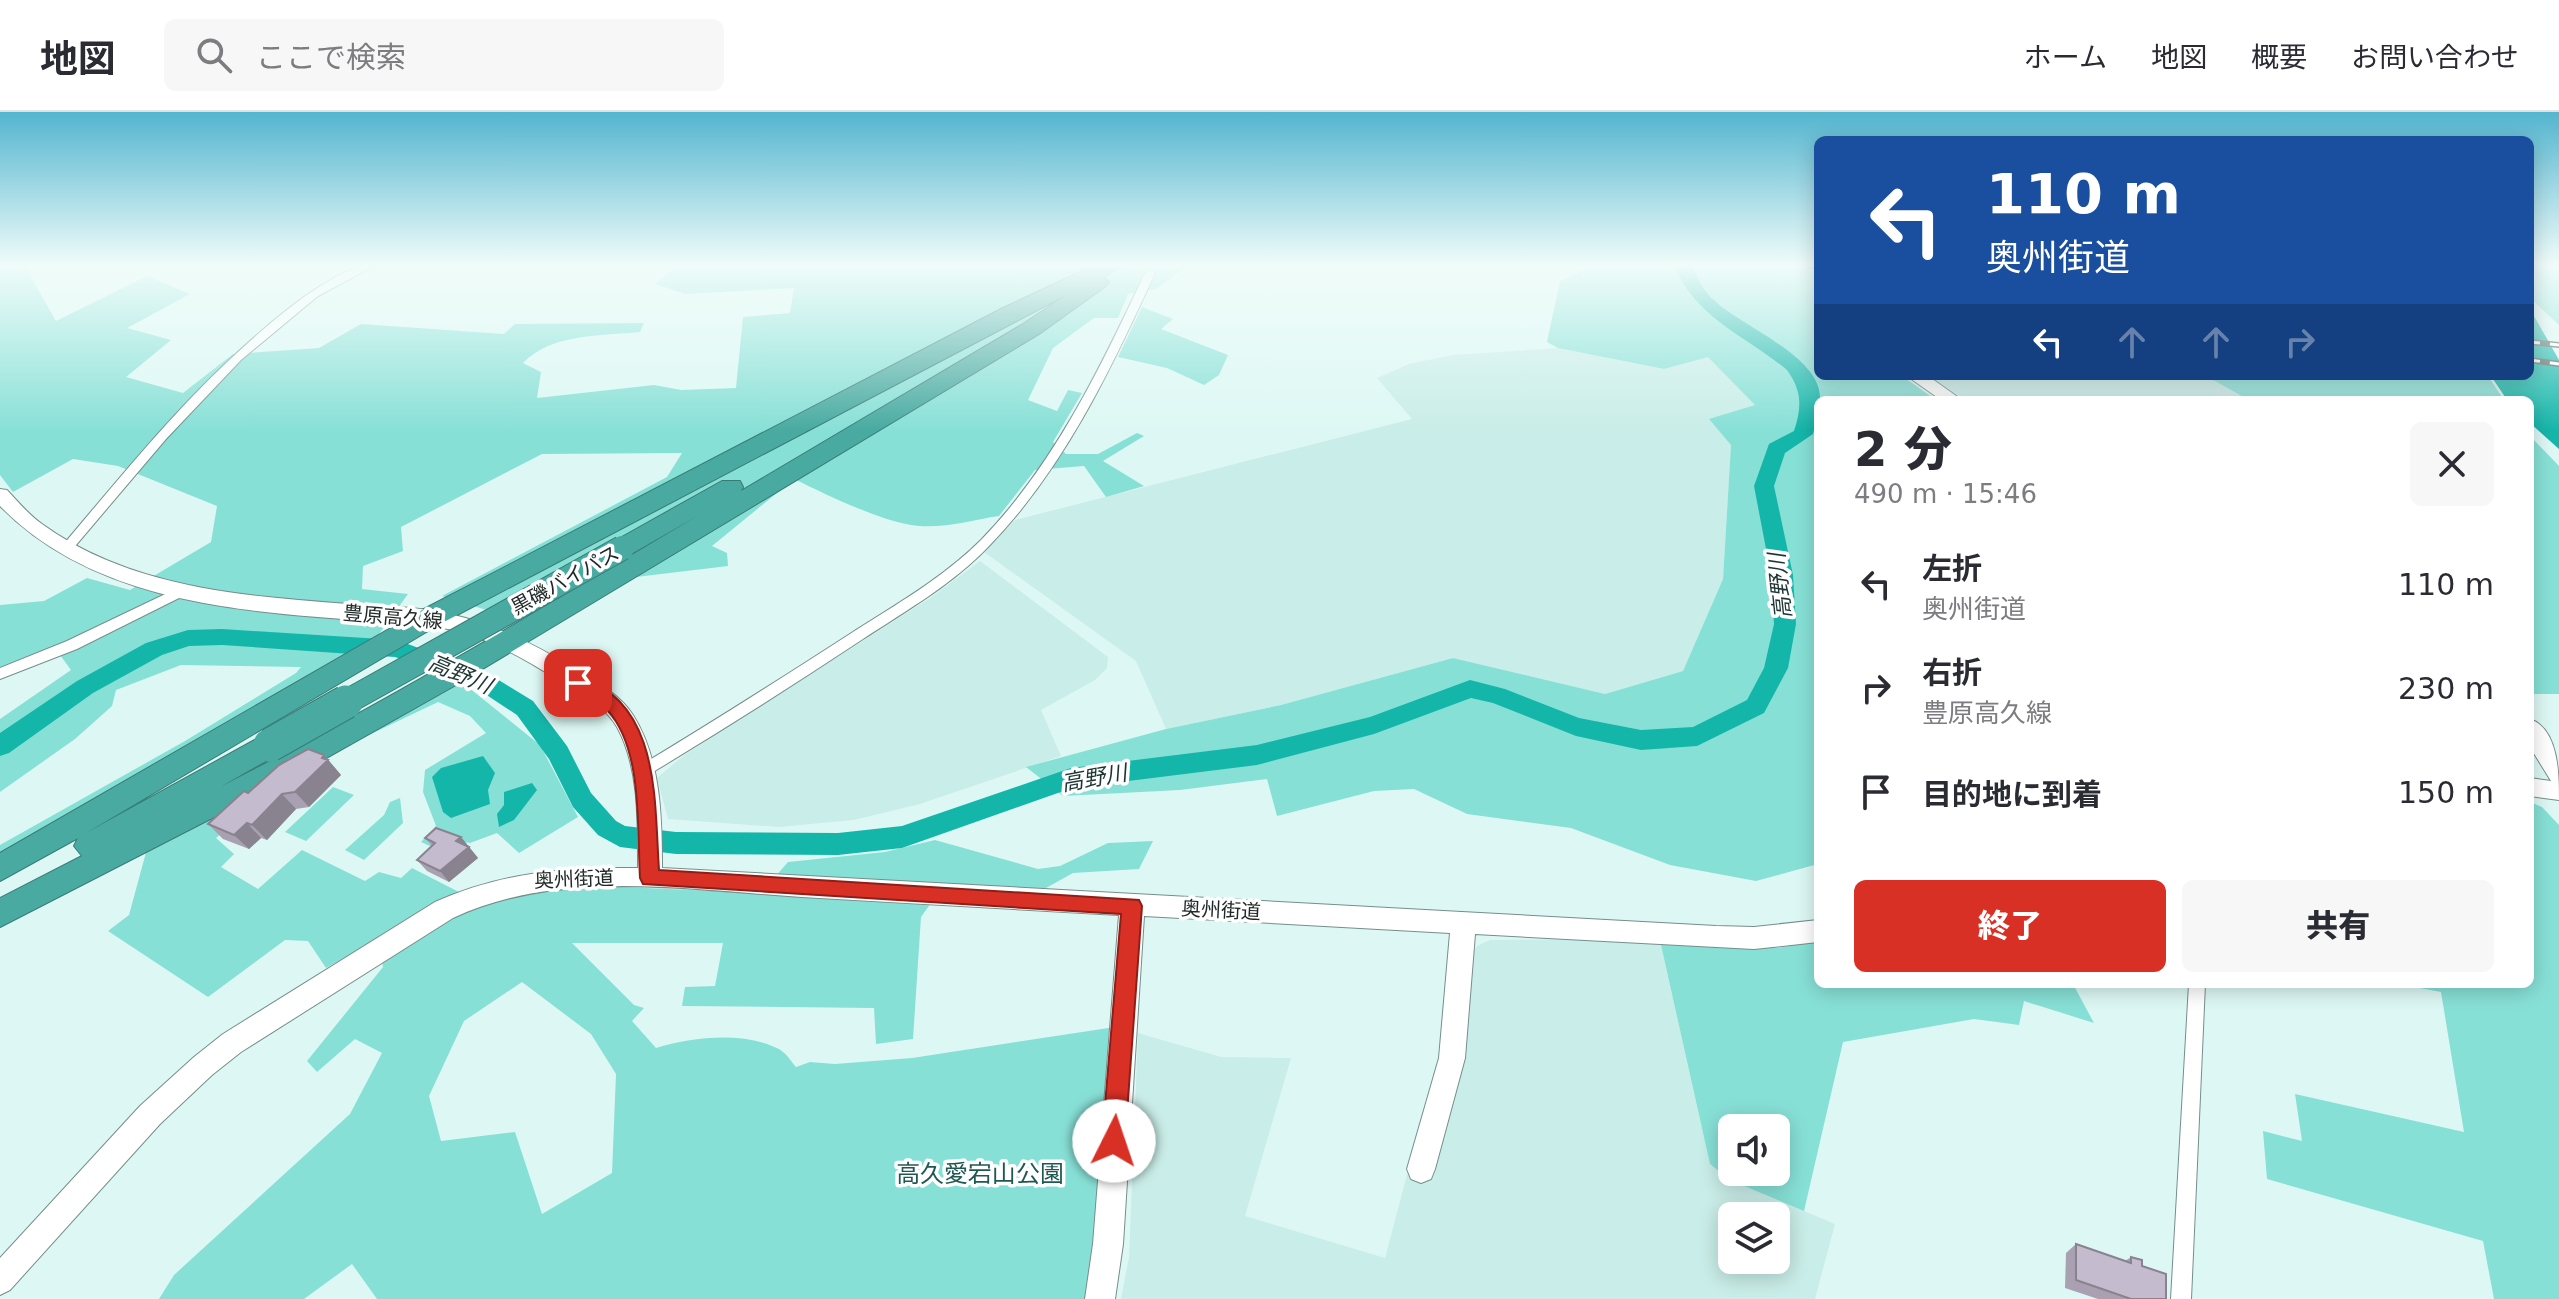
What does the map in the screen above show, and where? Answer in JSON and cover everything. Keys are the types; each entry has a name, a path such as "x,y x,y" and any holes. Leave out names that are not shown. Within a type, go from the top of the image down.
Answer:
{"highway":[{"path":"0,868 431,617 996,320"},
{"name":"黒磯バイパス","path":"0,896 1024,320"},
{"path":"0,913 288,766 510,640 1043,320"}],"main road":[{"path":"1922,380 1947,396"},
{"name":"豊原高久線","path":"0,495 14,513 36,531 67,548 106,568 180,592 280,607 431,617 510,640 613,705 632,731 643,771 650,868"},
{"path":"2534,734 2559,774"},
{"path":"2534,788 2559,791"},
{"name":"奥州街道","path":"0,1280 150,1115 232,1043 424,922 476,895 524,881 650,868 1132,906 1742,937 1814,931"},
{"path":"1100,1299 1108,1244 1132,906"},
{"path":"1421,1169 1452,1058 1463,922"}],"street":[{"path":"67,548 193,399 280,320"},
{"path":"643,771 867,630 942,579 985,543 1022,498 1084,402 1118,320"},
{"path":"0,674 72,645 180,592"},
{"path":"2181,1299 2197,988"}],"shaded area":[{"path":"2534,320 2536,320 2559,360 2559,449 2534,427 2534,396 2504,396 2494,380 2534,380"},
{"path":"1558,348 1664,369 1708,356 1756,405 1731,445 1723,579 1683,671 1605,694 1453,658 1281,705 1166,729 1136,661 984,552 1015,520 1412,419 1377,378 1409,364 1453,355"},
{"path":"1934,380 2213,380 2242,396 1960,396"},
{"path":"980,561 1108,657 1107,668 1095,680 1041,710 1061,756 920,804 854,820 779,827 668,819 657,778 683,756 930,598"},
{"path":"483,756 495,773 488,790 490,804 451,818 443,812 432,777 441,768"},
{"path":"532,783 537,790 514,820 499,827 497,814 504,805 504,792"},
{"path":"1585,939 1661,945 1710,1164 1718,1170 1718,1186 1744,1186 1782,1202 1718,1202 1718,1274 1790,1274 1790,1205 1835,1224 1815,1299 1121,1299 1129,1257 1138,1033 1221,1057 1291,1058 1245,1216 1385,1258 1436,1065 1461,1064 1471,954 1477,946 1490,940"}],"green space":[{"path":"0,320 141,320 127,328 171,340 126,377 183,393 233,354 319,348 361,324 504,334 515,324 644,323 640,332 563,341 535,353 523,363 541,372 537,398 654,385 681,390 736,388 743,320 1091,320 1053,348 1028,400 1057,411 1068,390 1082,393 1053,442 1066,454 1098,454 1137,433 1144,436 1103,461 1144,486 1106,497 1084,466 1035,470 999,516 944,525 897,522 794,479 712,546 727,553 728,566 636,577 546,629 442,596 667,477 682,453 542,454 401,527 403,551 363,566 362,589 408,594 374,641 0,861 0,845 185,741 301,667 181,665 116,690 112,706 75,739 0,792 0,719 71,670 60,655 0,677 0,605 44,601 87,578 130,590 211,542 217,506 118,466 73,459 13,492 0,475"},
{"path":"1136,320 1171,320 1161,329 1228,355 1219,375 1204,385 1167,368 1118,357"},
{"path":"1552,320 1814,320 1814,380 1908,380 1930,396 1814,396 1814,865 1756,881 1670,865 1571,828 1467,814 1414,789 1374,791 1277,816 1267,779 1180,790 1063,796 1026,767 1166,729 1281,705 1453,658 1605,694 1683,671 1723,579 1731,445 1709,419 1755,405 1708,357 1664,369 1558,348 1547,342"},
{"path":"2213,380 2491,380 2501,396 2242,396"},
{"path":"2534,440 2559,466 2559,694 2534,694"},
{"path":"458,679 540,745 578,817 519,853 497,833 470,843 445,839 434,848 421,842 436,826 423,792 425,770 486,733 470,716 438,702 306,765"},
{"path":"333,787 354,795 306,841 285,832"},
{"path":"250,789 259,802 216,838 234,854 221,867 258,889 302,850 365,881 379,872 401,878 412,868 459,892 326,968 308,941 285,940 208,997 108,931 129,915 148,845"},
{"path":"400,798 403,823 364,860 345,850 384,815 390,802"},
{"path":"2534,804 2542,807 2559,825 2559,1299 2494,1299 2483,1241 2267,1179 2263,1131 2302,1141 2295,1094 2464,1132 2441,992 2420,988 2534,988"},
{"name":"高久愛宕山公園","path":"935,840 1038,869 1060,866 1108,843 1153,841 1139,869 1073,873 1037,893 941,889 921,917 913,1039 876,1044 874,1008 682,1006 685,987 715,986 723,943 572,943 634,1005 644,1008 632,1021 656,1048 702,1039 750,1040 779,1049 796,1067 810,1062 835,1064 912,1058 1115,1027 1091,1299 377,1299 352,1264 304,1299 159,1299 174,1275 350,1114 382,1053 355,1039 317,1072 307,1061 383,967 382,962 433,926 509,894 598,886 761,893 788,862 885,852","holes":["522,982 591,1034 616,1074 612,1173 542,1214 515,1132 441,1141 429,1096 464,1021"]},
{"path":"1814,941 1814,988 2075,988 2094,1023 2024,1001 2019,1025 1974,1019 1843,1042 1804,1211 1790,1205 1790,1202 1783,1202 1744,1186 1790,1186 1790,1114 1718,1114 1718,1170 1710,1164 1661,945 1778,948"}],"building":[{"path":"308,749 324,755 322,758 328,760 295,792 282,794 252,825 247,823 234,835 208,824 244,791 248,793 279,765"},
{"path":"436,828 461,837 456,841 469,847 440,871 417,860 435,843 425,838"},
{"path":"2076,1244 2131,1263 2131,1257 2142,1260 2142,1266 2166,1274 2166,1299 2131,1299 2076,1280"}],"waterway":[{"name":"高野川","path":"0,746 85,687 154,649 188,638 222,637 397,649 481,680 525,708 558,753 582,800 607,828 620,836 676,843 838,844 902,837 1071,778 1257,755 1374,725 1470,689 1497,695 1576,727 1641,740 1697,736 1756,706 1776,668 1785,624 1782,575 1764,486 1776,449 1803,434 1811,405 1807,384 1794,366 1728,320"}],"railway":[{"path":"2534,342 2559,345"},
{"path":"2534,361 2559,364"}],"route":[{"path":"578,683 613,705 632,731 643,771 650,878 1132,906 1114,1141"}]}
